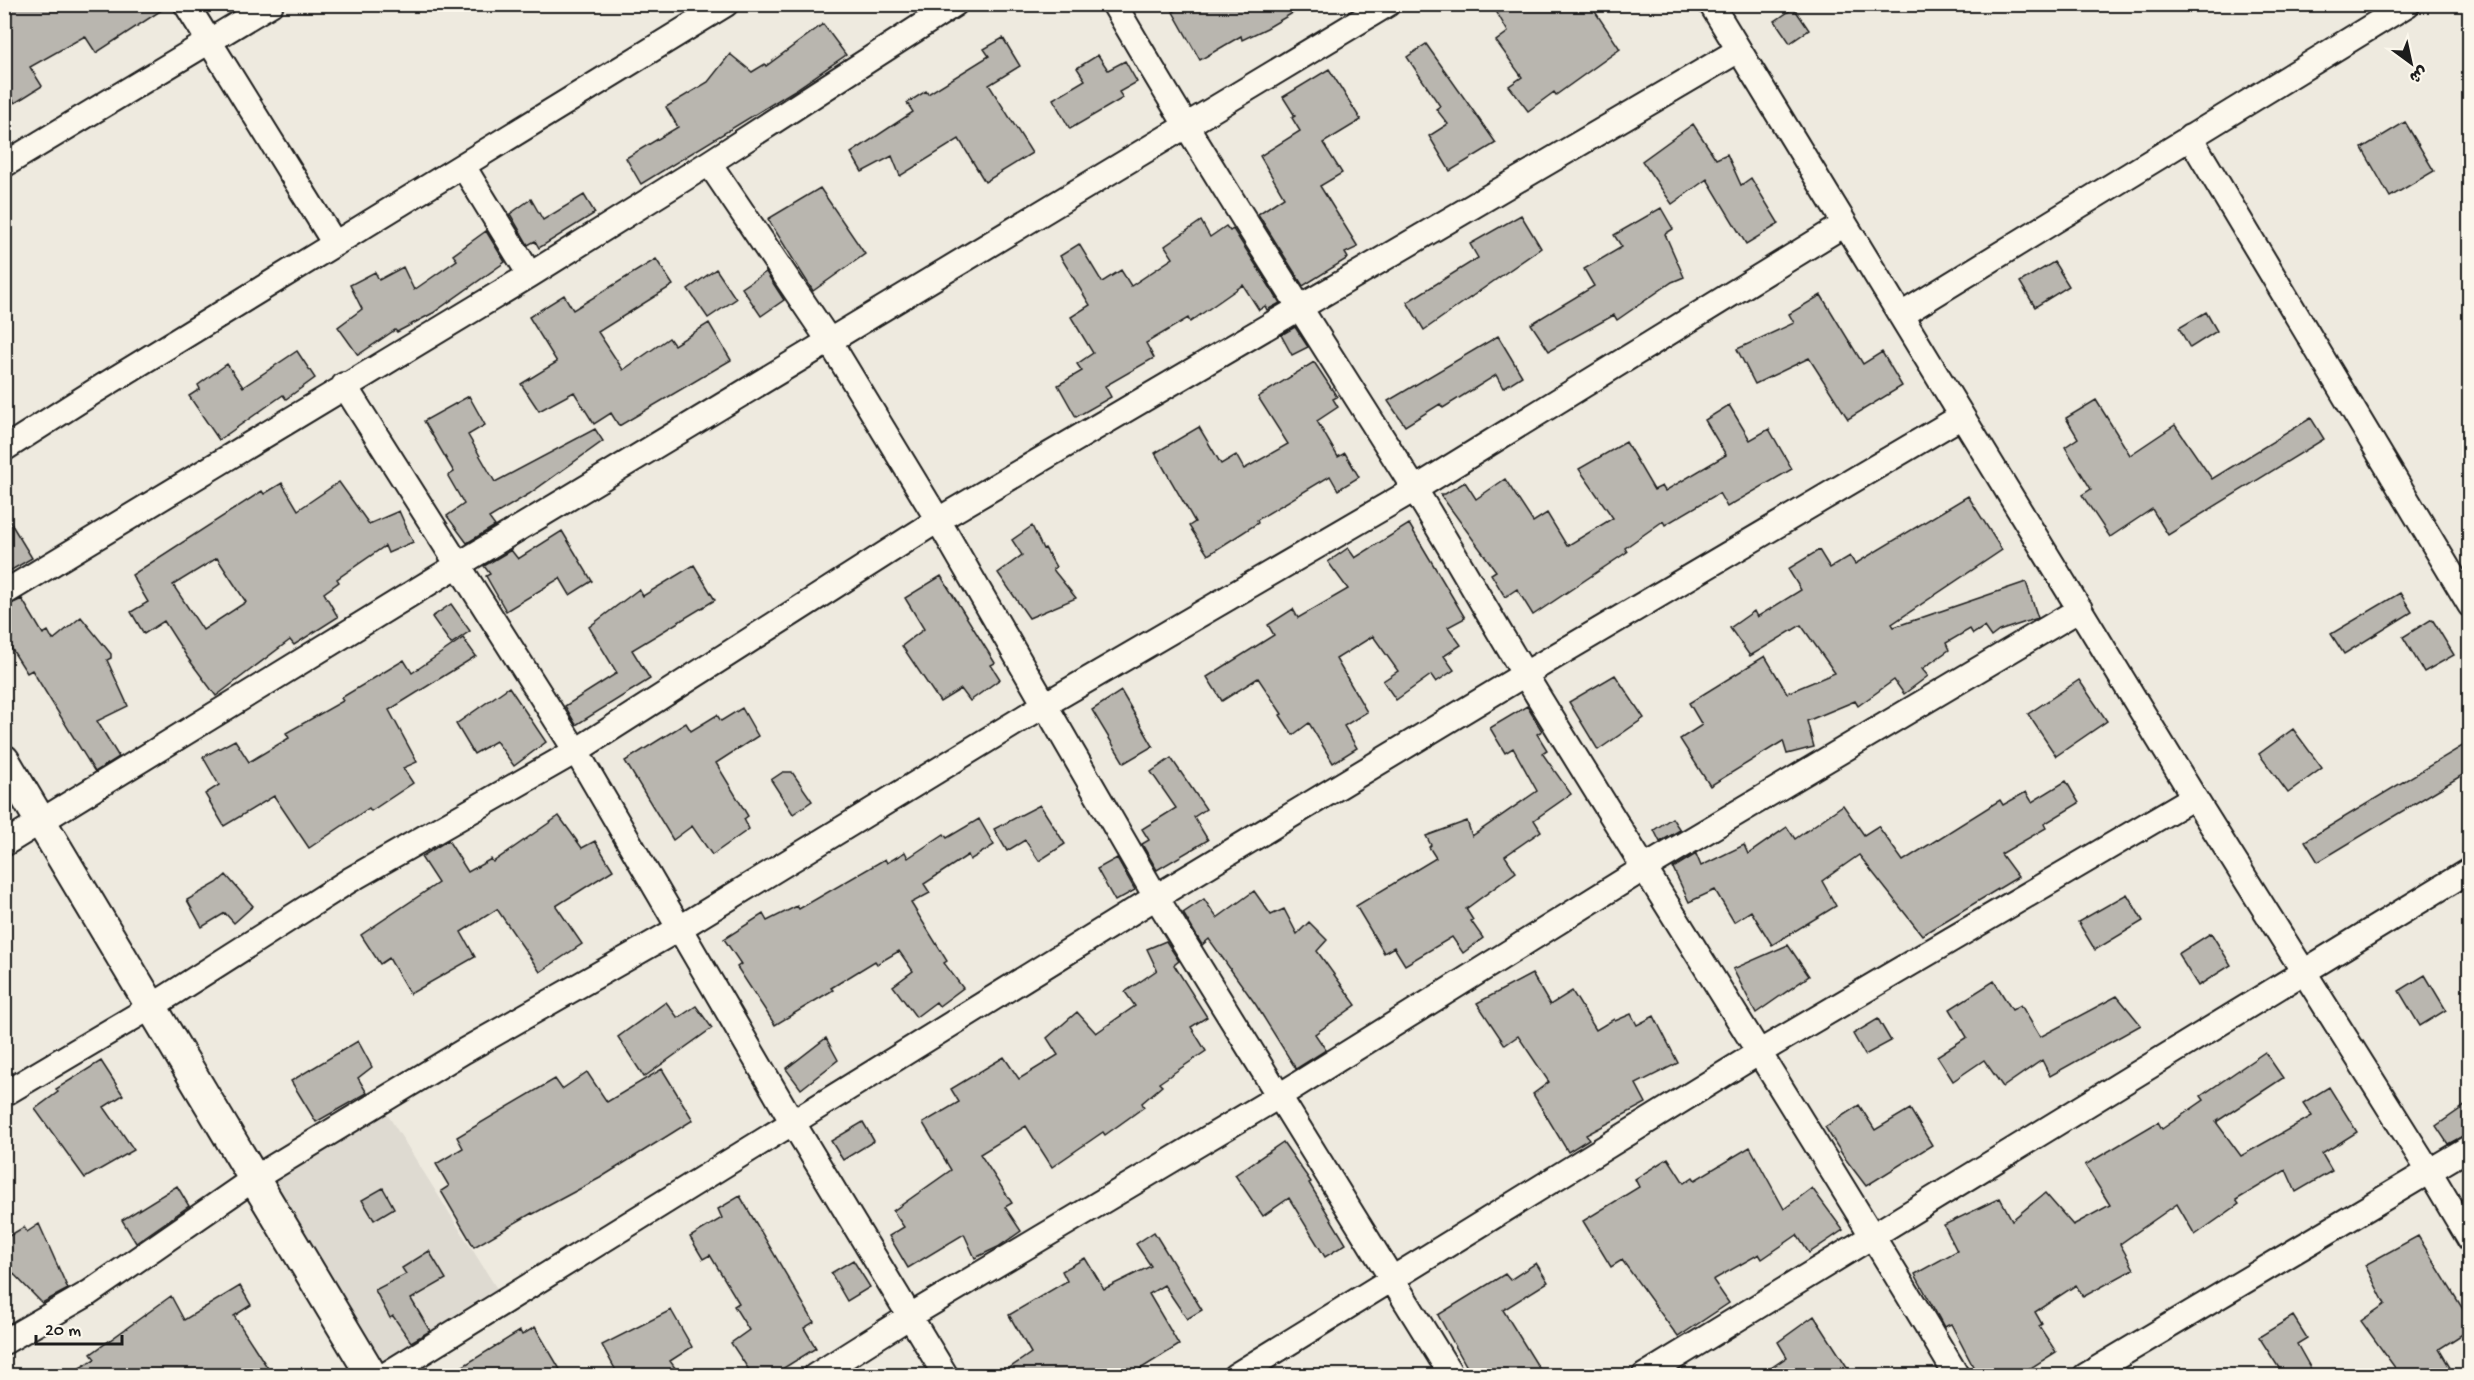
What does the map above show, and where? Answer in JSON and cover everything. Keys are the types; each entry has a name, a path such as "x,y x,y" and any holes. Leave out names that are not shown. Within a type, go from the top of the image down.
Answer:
{"street":[{"path":"186,4 335,244"},
{"path":"4,165 270,4"},
{"path":"4,449 726,4"},
{"path":"1114,4 1184,126 1414,489 1758,1053 1874,1236 1957,1376"},
{"path":"4,844 458,565 1388,4"},
{"path":"1711,4 2079,609 2303,973 2429,1171 2469,1240"},
{"path":"1900,315 2408,4"},
{"path":"4,593 344,385 530,275 710,163 949,6"},
{"path":"4,1094 151,1007 350,880 576,751 938,520 1738,50"},
{"path":"2190,137 2469,604"},
{"path":"710,163 830,342 938,520 1156,897 1452,1376"},
{"path":"463,166 530,275"},
{"path":"4,1342 89,1293 255,1178 464,1051 680,928 1046,704 1414,489 1845,224"},
{"path":"344,385 576,751 793,1124 946,1376"},
{"path":"384,1376 1156,897 1525,674 1962,416"},
{"path":"815,1376 910,1316 1279,1096 1646,867 2079,609"},
{"path":"4,760 372,1376"},
{"path":"1235,1376 1758,1053 2194,796"},
{"path":"1644,1376 2469,870"},
{"path":"2085,1376 2469,1147"}],"shaded area":[{"path":"384,1109 499,1292 379,1367 264,1183"}],"building":[{"path":"4,4 171,4 96,53 85,36 30,67 42,86 15,103 4,87"},
{"path":"1186,4 1308,4 1242,40 1241,36 1200,60 1173,12"},
{"path":"1492,4 1590,4 1620,49 1556,95 1554,92 1528,111 1509,86 1522,77 1496,41 1508,32"},
{"path":"1794,8 1809,30 1790,43 1775,21"},
{"path":"823,24 846,55 795,90 641,184 626,158 678,127 666,107 708,82 730,54 752,72 765,64 766,66"},
{"path":"1003,38 1020,66 989,85 1032,153 985,182 959,139 900,176 892,156 862,172 851,153 913,112 907,103 926,91 928,94 989,56 984,49"},
{"path":"1426,44 1496,143 1450,171 1429,136 1448,124 1436,109 1440,106 1407,57"},
{"path":"1098,55 1108,70 1125,61 1137,82 1119,92 1123,98 1070,129 1053,99 1085,80 1077,68"},
{"path":"1329,69 1361,120 1323,143 1342,173 1320,186 1358,247 1345,253 1348,258 1303,286 1258,214 1284,197 1260,156 1300,131 1292,118 1295,116 1283,97"},
{"path":"2405,122 2434,171 2390,197 2362,148"},
{"path":"1693,124 1716,159 1727,154 1741,185 1751,178 1779,224 1746,244 1707,179 1672,204 1642,161"},
{"path":"820,188 865,254 813,291 768,219"},
{"path":"584,195 595,213 539,248 535,241 528,245 510,214 531,199 543,220"},
{"path":"1661,208 1673,229 1665,234 1684,277 1672,282 1617,320 1614,315 1549,351 1531,324 1594,286 1584,269 1622,247 1614,235"},
{"path":"1521,215 1541,248 1424,330 1407,302 1478,258 1470,244"},
{"path":"1201,221 1210,237 1226,226 1230,231 1233,229 1280,303 1267,310 1265,306 1259,310 1243,285 1190,322 1188,318 1146,343 1154,358 1105,386 1111,397 1076,417 1058,385 1082,371 1077,364 1093,353 1071,317 1090,305 1060,256 1079,244 1102,282 1121,270 1131,286 1173,258 1165,246"},
{"path":"486,231 505,262 433,313 397,332 395,330 358,355 338,327 362,309 350,285 375,272 379,280 403,267 414,290 457,260 453,255"},
{"path":"656,259 673,285 598,332 623,370 669,338 674,345 709,323 731,360 619,426 611,413 594,424 574,392 539,411 521,384 557,362 529,317 564,295 573,310"},
{"path":"2054,262 2069,286 2035,307 2020,282"},
{"path":"716,269 736,299 708,318 688,289"},
{"path":"766,272 784,300 761,316 742,288"},
{"path":"1821,295 1863,364 1882,352 1902,386 1848,419 1809,358 1755,384 1737,349 1794,323 1789,314"},
{"path":"2206,312 2217,331 2190,348 2179,328"},
{"path":"1295,327 1308,347 1292,355 1281,335"},
{"path":"1498,336 1522,376 1503,388 1496,375 1443,408 1440,404 1405,426 1388,401"},
{"path":"297,351 315,378 286,399 283,395 219,440 189,396 200,389 198,385 227,364 243,387"},
{"path":"1314,362 1337,397 1333,399 1338,407 1317,421 1338,457 1345,453 1359,477 1338,490 1330,476 1257,520 1258,523 1208,555 1189,526 1195,522 1155,453 1199,427 1221,464 1236,455 1244,469 1288,444 1258,397"},
{"path":"469,396 485,425 468,435 495,482 595,429 603,441 529,494 489,518 495,526 467,543 447,516 464,504 448,476 454,472 424,421"},
{"path":"2096,400 2130,455 2175,425 2212,479 2311,418 2324,439 2168,535 2152,509 2110,537 2082,495 2091,489 2065,447 2078,438 2066,418"},
{"path":"1729,405 1750,440 1769,429 1792,469 1727,507 1719,493 1665,525 1663,521 1625,548 1627,552 1533,615 1517,589 1505,597 1491,574 1496,571 1440,494 1445,494 1465,482 1476,499 1505,479 1533,522 1547,513 1567,546 1613,518 1579,469 1626,442 1654,490 1662,486 1665,491 1726,455 1705,420"},
{"path":"339,482 369,524 399,511 413,542 388,553 385,546 337,579 339,582 324,593 338,617 294,645 290,640 216,696 164,621 144,634 131,612 148,602 132,575 262,491 264,494 282,483 298,510","holes":["217,558 246,602 203,630 173,585"]},
{"path":"1968,496 2002,550 1892,624 1894,627 2026,582 2038,618 1999,631 1991,637 1984,627 1973,634 1970,629 1946,643 1949,650 1922,669 1928,676 1904,694 1894,680 1858,706 1855,701 1807,721 1814,747 1787,754 1783,741 1710,786 1680,739 1702,725 1689,703 1765,656 1787,693 1835,673 1801,625 1750,656 1730,628 1754,611 1757,617 1801,590 1788,569 1819,550 1830,568 1850,556 1855,564"},
{"path":"4,512 32,558 4,576"},
{"path":"1409,524 1465,618 1448,627 1461,645 1444,656 1454,670 1436,682 1431,675 1396,700 1383,681 1398,671 1373,636 1336,659 1367,712 1344,726 1357,748 1333,763 1309,723 1293,735 1258,678 1222,701 1207,677 1274,635 1268,625 1293,609 1298,618 1348,589 1328,562 1348,548 1355,558"},
{"path":"1032,526 1043,549 1045,548 1056,567 1053,569 1076,598 1029,618 998,573 1022,555 1012,540"},
{"path":"562,531 592,581 570,595 560,578 506,611 486,576 490,574 484,566 511,550 518,559"},
{"path":"694,565 715,600 632,650 650,679 576,725 565,706 617,673 589,627 639,589 643,596"},
{"path":"941,576 995,663 991,665 1000,679 970,701 961,689 940,702 902,646 924,629 905,598"},
{"path":"2400,593 2412,612 2344,654 2331,634"},
{"path":"22,599 43,634 48,631 53,640 81,617 111,654 111,658 107,660 128,706 97,721 119,757 95,772 32,670 27,673 4,637 4,607"},
{"path":"451,604 470,631 451,644 432,617"},
{"path":"2432,619 2454,655 2424,672 2403,637"},
{"path":"463,638 476,656 389,710 417,762 403,768 413,783 371,811 369,808 309,848 274,796 224,826 205,794 219,785 203,757 235,740 249,762 289,738 286,733 343,701 341,698 404,660 412,673"},
{"path":"1615,675 1644,718 1598,750 1569,702"},
{"path":"2079,680 2107,721 2056,756 2028,714"},
{"path":"509,687 546,742 514,766 496,741 474,754 456,724"},
{"path":"1121,691 1153,746 1124,763 1092,710"},
{"path":"1527,706 1542,731 1537,734 1547,750 1542,753 1571,794 1534,820 1541,831 1505,856 1516,872 1466,909 1483,938 1463,953 1452,937 1405,965 1394,947 1384,953 1356,906 1436,858 1429,847 1431,845 1426,836 1467,821 1472,836 1537,791 1513,748 1505,753 1490,728"},
{"path":"742,708 758,736 716,763 748,816 744,819 749,829 712,855 692,826 673,840 625,761 686,723 691,731 717,715 721,721"},
{"path":"2293,729 2322,768 2288,793 2259,754"},
{"path":"2469,742 2469,771 2318,862 2305,841"},
{"path":"1171,758 1206,809 1194,817 1208,840 1157,870 1142,844 1149,840 1142,829 1176,808 1151,772"},
{"path":"783,772 792,772 812,801 793,814 771,780"},
{"path":"2066,781 2079,803 2044,824 2046,828 2001,854 2018,877 1922,935 1859,855 1822,881 1836,906 1772,945 1751,911 1734,922 1715,890 1689,902 1673,868 1696,854 1701,866 1744,845 1748,854 1787,827 1795,839 1843,805 1864,835 1878,826 1903,861 2000,800 2003,805 2026,792 2032,802"},
{"path":"1040,805 1065,844 1039,861 1025,840 1007,851 994,829"},
{"path":"559,816 582,848 595,841 613,870 556,906 582,944 540,972 497,909 461,932 475,957 410,994 389,958 380,964 361,935 438,883 421,857 448,840 468,872 491,859 493,862"},
{"path":"1672,818 1680,830 1660,842 1654,830"},
{"path":"979,819 994,845 970,860 968,855 924,884 930,893 911,903 947,961 944,963 963,988 939,1006 936,1002 916,1017 893,986 913,971 899,951 877,964 875,961 775,1025 737,967 741,964 724,939 763,914 767,921 797,906 799,909 885,859 887,863 905,852 908,858 944,834 947,838"},
{"path":"1117,858 1135,890 1115,901 1097,869"},
{"path":"226,875 253,906 234,923 225,913 202,927 187,900 217,883"},
{"path":"1254,891 1271,915 1284,909 1297,934 1309,922 1327,940 1317,951 1356,1005 1315,1034 1326,1050 1296,1069 1256,1005 1209,939 1202,945 1183,913 1204,899 1217,918"},
{"path":"2127,894 2143,921 2095,950 2078,922"},
{"path":"2211,933 2231,965 2198,986 2178,954"},
{"path":"1166,941 1179,961 1174,965 1207,1017 1191,1027 1206,1051 1159,1083 1162,1086 1142,1103 1144,1107 1105,1135 1103,1132 1052,1167 1026,1126 980,1154 1012,1203 1005,1207 1021,1231 998,1247 975,1258 964,1234 908,1268 889,1236 904,1227 893,1211 951,1170 923,1123 959,1102 951,1089 1004,1057 1019,1079 1058,1055 1047,1038 1077,1012 1096,1033 1135,1006 1125,992 1157,970 1147,949"},
{"path":"1788,945 1809,976 1756,1013 1733,969"},
{"path":"1532,974 1550,1005 1572,991 1596,1030 1614,1019 1615,1021 1631,1014 1637,1025 1654,1016 1678,1063 1636,1084 1646,1103 1586,1135 1589,1139 1568,1152 1533,1094 1549,1082 1518,1036 1505,1045 1477,1003"},
{"path":"2425,975 2446,1010 2420,1026 2399,991"},
{"path":"1994,981 2012,1010 2021,1005 2040,1037 2117,996 2141,1025 2050,1076 2042,1060 2003,1087 1984,1060 1953,1081 1937,1056 1967,1037 1950,1009"},
{"path":"666,1002 678,1018 696,1006 712,1028 644,1077 618,1037"},
{"path":"1878,1019 1891,1041 1865,1055 1853,1034"},
{"path":"826,1038 838,1060 801,1089 786,1069"},
{"path":"358,1041 372,1067 358,1078 367,1093 316,1122 291,1081"},
{"path":"2265,1052 2283,1078 2216,1122 2241,1156 2312,1116 2303,1103 2329,1087 2357,1132 2322,1154 2332,1171 2296,1192 2286,1170 2236,1200 2239,1204 2195,1235 2177,1204 2120,1244 2134,1269 2083,1297 2076,1285 2035,1312 2042,1324 2039,1326 2056,1352 2018,1376 1978,1376 1951,1324 1944,1327 1915,1274 1957,1251 1944,1225 2000,1198 2012,1220 2045,1193 2073,1225 2110,1205 2085,1165 2158,1122 2162,1129 2204,1100 2201,1096"},
{"path":"101,1061 123,1095 104,1107 134,1150 85,1178 35,1109 58,1092 56,1089"},
{"path":"662,1069 693,1120 600,1178 532,1213 474,1247 441,1191 449,1186 436,1164 463,1148 457,1137 555,1079 562,1089 587,1072 607,1102"},
{"path":"2469,1103 2469,1133 2448,1144 2436,1126"},
{"path":"1859,1105 1875,1130 1910,1109 1932,1145 1866,1186 1825,1127"},
{"path":"863,1122 874,1141 843,1160 831,1141"},
{"path":"1283,1142 1311,1182 1309,1183 1346,1244 1325,1257 1289,1198 1263,1216 1235,1175"},
{"path":"1750,1147 1784,1209 1812,1188 1843,1230 1809,1253 1797,1235 1762,1259 1759,1254 1713,1280 1729,1303 1678,1337 1622,1260 1611,1267 1583,1221 1639,1187 1635,1179 1668,1158 1684,1183 1693,1177 1695,1180"},
{"path":"177,1186 189,1206 136,1243 122,1220"},
{"path":"383,1188 394,1208 374,1220 362,1200"},
{"path":"740,1196 814,1322 804,1328 816,1348 771,1376 753,1376 731,1343 749,1330 734,1306 739,1303 710,1255 703,1259 690,1237 722,1218 718,1209"},
{"path":"39,1224 68,1289 42,1303 4,1264 4,1239 24,1227 27,1232"},
{"path":"1154,1232 1202,1310 1187,1319 1164,1285 1149,1294 1179,1345 1129,1376 998,1376 1031,1353 1009,1315 1067,1281 1062,1271 1085,1258 1104,1289 1151,1266 1136,1244"},
{"path":"2418,1236 2469,1319 2469,1330 2439,1349 2455,1376 2401,1376 2361,1321 2385,1304 2365,1265"},
{"path":"429,1251 446,1279 411,1299 430,1331 411,1342 393,1316 390,1318 375,1290 406,1274 402,1268"},
{"path":"853,1260 870,1287 847,1301 831,1273"},
{"path":"1536,1263 1548,1282 1503,1310 1544,1376 1472,1376 1438,1315 1505,1274 1510,1280"},
{"path":"240,1286 251,1305 234,1316 273,1376 66,1376 95,1359 91,1354 171,1296 184,1320"},
{"path":"671,1310 692,1347 670,1361 681,1376 619,1376 602,1345"},
{"path":"1814,1316 1853,1376 1759,1376 1787,1357 1778,1342"},
{"path":"2293,1316 2307,1338 2297,1344 2315,1376 2284,1376 2259,1337"},
{"path":"535,1327 564,1376 447,1376 520,1331 522,1335"}]}
